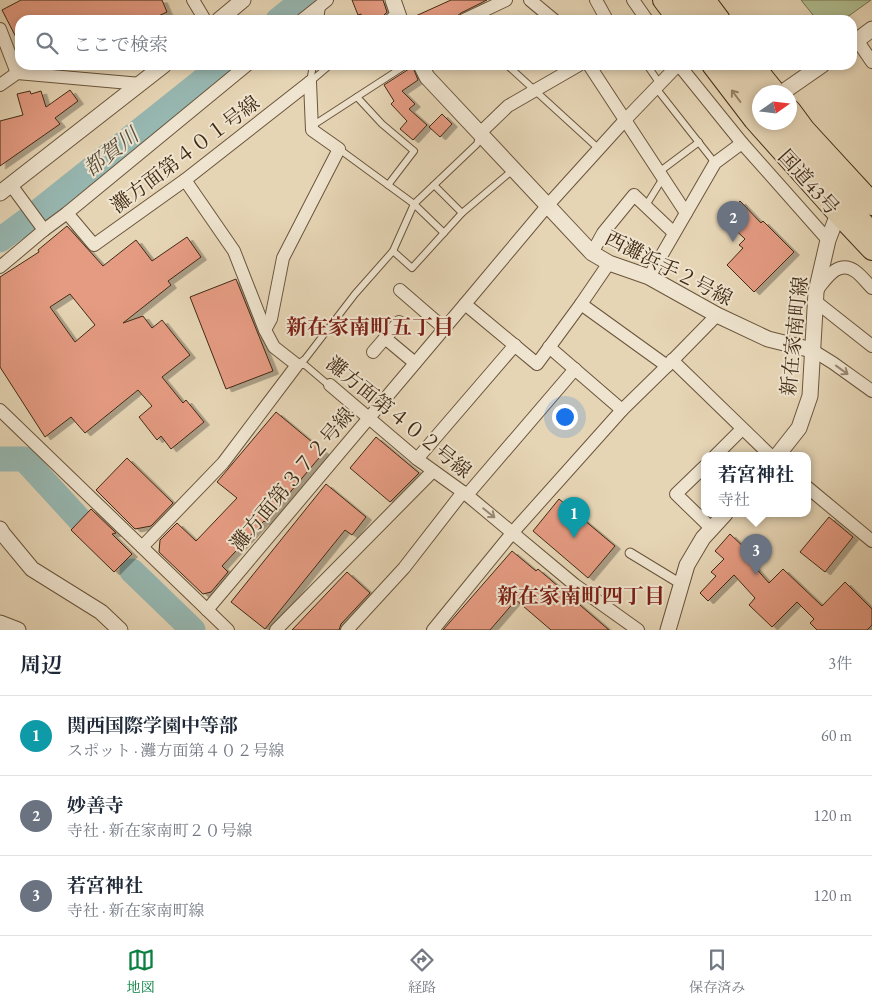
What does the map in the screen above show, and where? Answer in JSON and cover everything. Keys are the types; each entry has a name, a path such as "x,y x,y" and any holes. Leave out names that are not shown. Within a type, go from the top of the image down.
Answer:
{"highway":[{"path":"663,0 674,15"},
{"path":"682,0 692,15"},
{"path":"704,0 715,15"},
{"path":"713,0 724,15"},
{"name":"国道43号","path":"717,70 752,105"},
{"path":"733,70 752,99"},
{"path":"756,70 768,85"},
{"path":"764,70 776,85"},
{"name":"国道43号","path":"797,111 872,194"},
{"path":"797,120 872,204"},
{"name":"国道43号","path":"774,130 838,214 872,250"},
{"path":"776,130 872,235"}],"street":[{"path":"194,0 202,15"},
{"path":"225,15 243,0"},
{"path":"474,15 506,0"},
{"path":"530,0 548,15"},
{"path":"596,0 604,15"},
{"path":"633,0 643,15"},
{"path":"308,15 325,2"},
{"path":"0,29 15,68"},
{"path":"857,40 872,29"},
{"path":"857,45 872,62"},
{"path":"42,227 21,198 6,189 158,70"},
{"path":"0,267 42,227 67,213 241,70"},
{"name":"西灘浜手２号線","path":"424,70 428,77 592,253 609,263 648,277 717,315 768,339 812,350 872,391"},
{"path":"480,133 508,106 571,70"},
{"path":"592,70 686,213"},
{"name":"灘方面第３７２号線","path":"207,610 548,205 625,120 674,70"},
{"path":"683,70 742,143 828,240"},
{"path":"792,85 814,70"},
{"path":"0,85 17,73 142,84"},
{"path":"265,330 271,319 283,258 339,149 312,130 310,82"},
{"name":"灘方面第４０１号線","path":"67,213 94,245 186,180 310,82"},
{"path":"648,277 715,163 742,143"},
{"name":"灘方面第４０２号線","path":"186,180 234,251 265,330 274,347 297,365"},
{"path":"592,253 603,233 634,195 674,233"},
{"name":"新在家南町線","path":"780,452 799,428 810,396 815,296 828,240 838,214"},
{"path":"465,304 537,364 609,263"},
{"path":"872,288 855,270 844,267 833,271 815,296 872,346"},
{"path":"400,290 445,329"},
{"path":"581,304 670,363 766,452"},
{"path":"433,630 513,532 622,410 717,315"},
{"path":"373,352 399,322"},
{"path":"385,338 415,363"},
{"path":"417,459 515,345"},
{"path":"549,346 622,410"},
{"path":"142,548 223,463 297,365"},
{"path":"348,630 404,568 465,494 575,368"},
{"name":"灘方面第４０２号線","path":"330,385 417,459 513,532 576,585 638,630"},
{"path":"0,410 228,630"},
{"path":"719,452 742,429"},
{"path":"701,470 676,494 712,528"},
{"path":"276,630 433,471"},
{"path":"811,490 872,541"},
{"path":"671,628 687,565 703,538 722,517"},
{"path":"0,529 2,534 32,569 101,612 120,630"},
{"path":"630,553 681,584"},
{"path":"0,623 18,630"}],"lane":[{"path":"321,15 325,2"},
{"path":"310,82 312,70"},
{"name":"灘方面第４０１号線","path":"310,82 324,70"},
{"path":"312,126 398,70"},
{"path":"513,70 599,149"},
{"path":"650,70 658,86 715,163"},
{"path":"357,97 382,124 414,151 388,185"},
{"path":"297,365 305,359 355,294 393,251 414,204 477,144 480,133"},
{"path":"645,206 661,175 699,142"},
{"path":"339,149 414,204 444,233"},
{"path":"393,251 412,268 462,213 514,169"},
{"path":"434,185 462,213"},
{"name":"灘方面第４０２号線","path":"297,365 305,365 330,385"}],"green space":[{"path":"801,0 871,0 850,15 813,15"}],"building":[{"path":"21,0 162,0 167,12 161,15 15,15 15,35 2,10"},
{"path":"352,0 383,0 387,12 384,15 358,15"},
{"path":"451,0 487,0 458,15 418,15"},
{"path":"407,70 414,70 418,80 402,91 415,104 409,109 427,125 413,140 400,129 407,121 391,104 394,101 384,85"},
{"path":"70,90 78,101 55,118 60,124 0,166 0,121 23,115 17,94 30,91 31,94 41,91 46,107"},
{"path":"442,114 452,124 440,137 429,127"},
{"path":"740,201 761,223 763,221 794,252 754,292 727,265 743,248 739,245 745,239 723,218"},
{"path":"67,226 103,266 136,240 152,261 187,237 201,257 168,281 171,285 123,323 143,316 152,328 162,320 190,355 162,377 183,403 186,400 204,422 171,449 161,436 157,440 139,417 152,406 138,390 85,433 71,417 45,437 0,367 0,277 39,252 38,250","holes":["70,294 95,325 75,342 50,307"]},
{"path":"236,279 273,371 226,389 190,297"},
{"path":"276,412 324,452 265,522 222,566 228,572 211,592 203,594 159,552 160,540 177,523 196,541 237,498 217,482"},
{"path":"376,437 419,473 390,502 350,468"},
{"path":"127,458 173,503 151,526 135,529 96,490"},
{"path":"326,484 366,517 352,535 345,530 265,629 231,602"},
{"path":"559,499 615,546 588,578 533,531"},
{"path":"91,509 116,533 112,534 132,554 114,572 71,530"},
{"path":"829,517 853,537 825,572 800,552"},
{"path":"730,534 749,552 745,556 769,583 783,569 822,606 845,582 872,609 872,625 867,630 817,630 810,623 814,619 797,602 772,627 749,605 755,598 734,575 708,601 700,593 716,576 711,572 724,559 715,551"},
{"path":"512,551 536,571 538,569 609,630 551,630 516,600 490,630 443,630"},
{"path":"347,572 370,593 341,624 339,630 292,630"}],"waterway":[{"name":"都賀川","path":"284,15 303,0"},
{"name":"都賀川","path":"0,240 216,70"},
{"path":"0,459 24,459 80,520"},
{"path":"132,571 193,630"}],"place":[{"name":"妙善寺","path":"733,242"},
{"name":"関西国際学園中等部","path":"574,538"},
{"name":"若宮神社","path":"756,575"}],"district":[{"name":"新在家南町五丁目","path":"370,327"},
{"name":"新在家南町四丁目","path":"581,596"}]}
